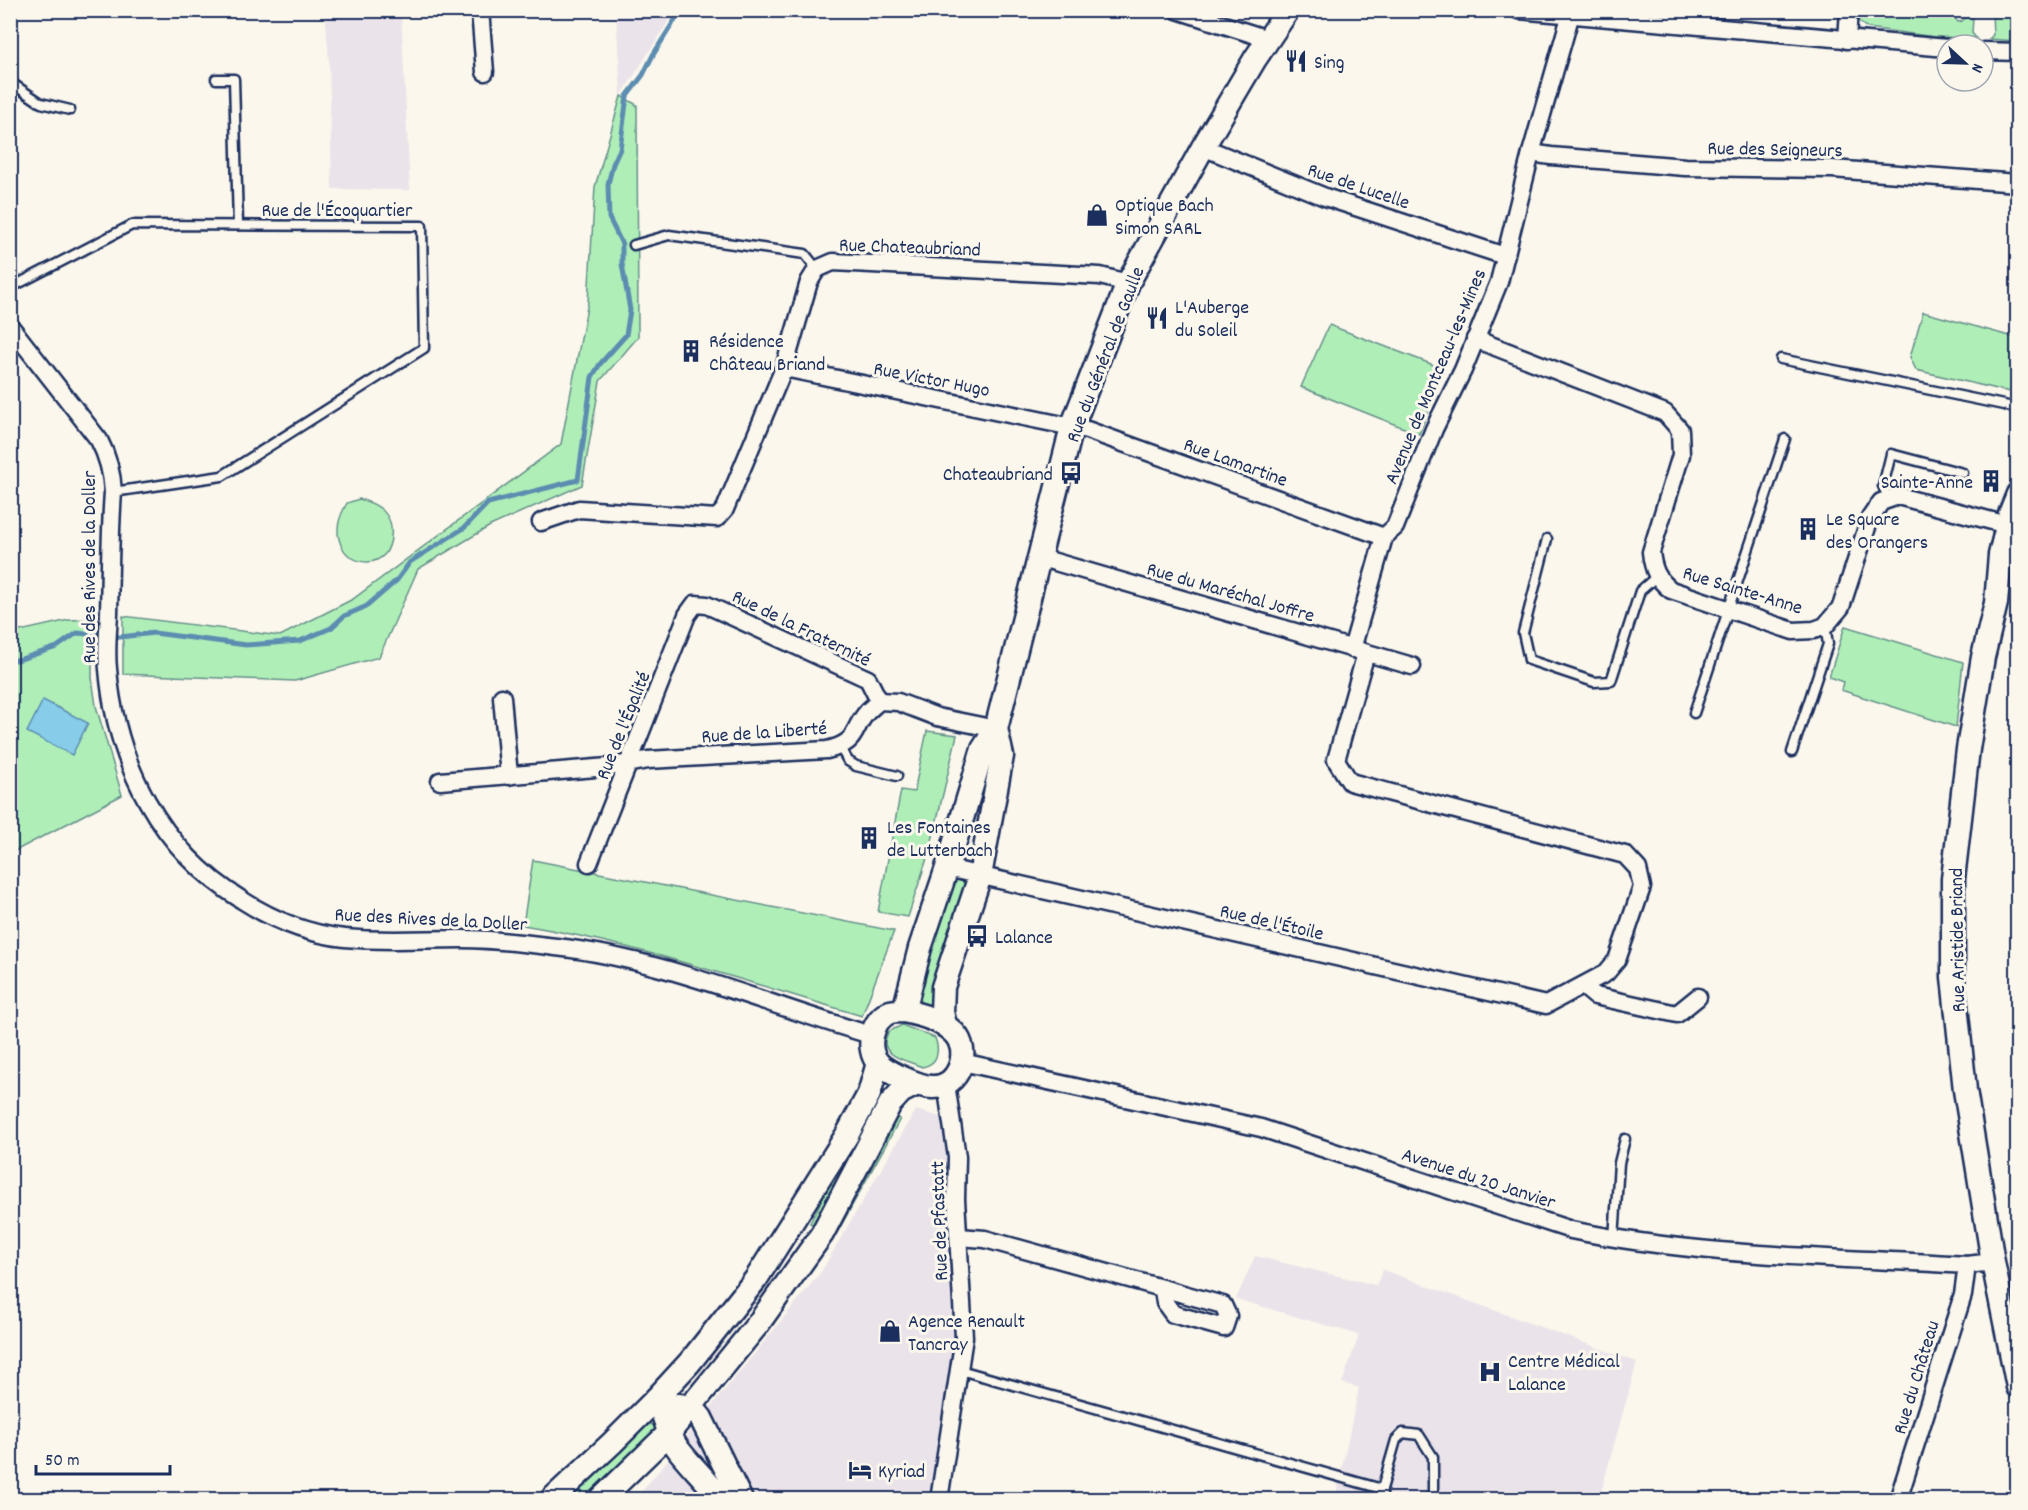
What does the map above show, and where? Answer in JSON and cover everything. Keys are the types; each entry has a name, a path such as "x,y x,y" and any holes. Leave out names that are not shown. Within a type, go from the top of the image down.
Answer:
{"main road":[{"name":"Rue du Général de Gaulle","path":"904,1011 920,948 983,749 996,729 1072,427 1128,283 1203,147 1288,10"},
{"name":"Rue Aristide Briand","path":"2013,513 2000,555 1996,603 1983,657 1968,749 1953,879 1954,988 1965,1090 1993,1262 2013,1345 2018,1387"},
{"name":"Rue du Général de Gaulle","path":"945,1025 942,1012 943,987 980,876 1002,756 996,729"},
{"path":"551,1500 612,1443 690,1362 762,1270 853,1125 869,1094 878,1063 871,1035 880,1020 890,1012 904,1011 924,1016 945,1025 956,1035 963,1048 958,1073 946,1084 934,1087 917,1084 878,1063"},
{"path":"600,1500 669,1433 758,1323 822,1233 890,1104 901,1092 917,1084"},
{"path":"656,1399 673,1405 692,1407 707,1426 741,1500"},
{"path":"656,1399 664,1414 669,1433 722,1500"}],"street":[{"path":"480,10 486,72"},
{"path":"1177,10 1268,39"},
{"path":"1518,10 1935,47"},
{"path":"1847,40 1849,10"},
{"name":"Avenue de Montceau-les-Mines","path":"1359,651 1384,537 1395,526 1434,429 1463,370 1499,282 1531,153 1571,13"},
{"path":"1995,51 2018,52"},
{"name":"Rue de Lucelle","path":"1203,147 1325,197 1505,256"},
{"name":"Rue des Seigneurs","path":"1531,153 1685,167 1832,169 2018,183"},
{"name":"Rue Chateaubriand","path":"541,522 579,509 717,518 725,509 784,368 808,282 817,269 833,262 1100,276 1128,283"},
{"name":"Rue des Rives de la Doller","path":"10,326 99,440 108,458 112,492 107,668 115,714 129,761 142,793 159,822 187,858 219,886 258,911 296,928 344,938 466,939 558,947 615,957 685,974 871,1035"},
{"name":"Rue Sainte-Anne","path":"1475,339 1665,413 1680,430 1681,455 1651,552 1653,568 1660,582 1671,590 1793,631 1814,630 1825,626 1841,607 1870,518 1881,502 1888,500"},
{"name":"Rue Victor Hugo","path":"784,368 1072,427"},
{"name":"Rue Lamartine","path":"1072,427 1384,537"},
{"path":"1888,500 1898,496 2013,513"},
{"name":"Rue du Maréchal Joffre","path":"1038,557 1412,666"},
{"name":"Rue de la Fraternité","path":"695,604 707,605 868,679 879,701"},
{"name":"Rue de l'Égalité","path":"589,863 687,615 695,604"},
{"name":"Rue de l'Étoile","path":"947,868 1546,1005 1606,973 1617,960 1642,887 1638,869 1625,855 1350,782 1336,760 1359,651"},
{"path":"502,697 509,776"},
{"path":"879,701 898,702 937,717 996,729"},
{"name":"Rue de la Liberté","path":"440,781 608,767 659,759 827,750 840,747 853,738 867,712 879,701"},
{"path":"1584,986 1595,996 1677,1014 1698,997"},
{"name":"Avenue du 20 Janvier","path":"962,1062 1261,1128 1571,1230 1614,1239 1693,1250 1967,1265 1993,1262"},
{"name":"Rue de Pfastatt","path":"939,1500 960,1370 964,1317 956,1199 956,1148 946,1084"},
{"path":"959,1237 985,1239 1163,1290"},
{"name":"Rue du Château","path":"1898,1500 1963,1295 1967,1265"}],"lane":[{"path":"216,79 234,79 238,225"},
{"path":"10,82 41,103 70,110"},
{"name":"Rue de l'Écoquartier","path":"10,288 132,225 422,226 424,348 222,476 112,492"},
{"path":"634,245 669,235 805,254 817,269"},
{"path":"1781,359 2018,408"},
{"path":"1694,714 1785,439"},
{"path":"1888,500 1882,486 1891,454 1963,473"},
{"path":"1547,539 1523,633 1529,660 1594,682 1611,681 1640,591 1657,576"},
{"path":"1792,752 1828,644 1825,626"},
{"path":"840,747 848,761 856,766 897,776"},
{"path":"1614,1239 1619,1163 1625,1139"},
{"path":"960,1370 1382,1489"},
{"path":"1382,1500 1382,1489 1396,1440 1403,1433 1419,1435 1433,1457 1433,1496 1431,1500"}],"shaded area":[{"path":"325,11 401,11 410,190 332,189 329,61"},
{"path":"616,11 675,11 621,96"},
{"path":"916,1110 944,1118 960,1330 940,1499 634,1500 821,1272"},
{"name":"Centre Médical Lalance","path":"1255,1256 1376,1285 1383,1270 1637,1362 1599,1499 1335,1499 1359,1388 1342,1383 1359,1335 1236,1299"}],"green space":[{"path":"1856,11 1909,11 1910,16 1930,16 1931,11 1941,11 1942,18 1954,17 1958,22 1965,18 1973,18 1972,33 1935,33 1935,37 1868,28 1857,17"},
{"path":"1992,13 2017,14 2017,41 1995,39 1995,33 1993,33"},
{"path":"621,96 637,105 638,337 600,381 582,485 490,526 418,569 379,657 295,681 123,674 123,616 280,636 353,599 561,444 588,302 595,187"},
{"path":"1923,312 2017,338 2017,363 2010,392 1916,370 1910,357"},
{"path":"1329,325 1444,369 1419,434 1301,387"},
{"path":"359,499 379,507 390,522 391,539 388,548 385,554 374,561 362,561 350,556 342,547 338,535 338,524 347,503"},
{"path":"92,619 92,678 96,706 122,795 11,853 11,633 69,620"},
{"path":"1845,626 1963,662 1956,727 1841,690 1843,682 1829,677"},
{"path":"927,731 957,735 930,849 908,917 878,912 901,790 914,792"},
{"path":"533,860 894,931 862,1016 651,953 523,925"},
{"path":"952,878 972,882 937,1012 915,1002"},
{"path":"902,1025 935,1038 937,1052 931,1063 922,1067 889,1052 885,1042 888,1032"},
{"path":"870,1105 879,1109 818,1226 810,1223"},
{"path":"891,1114 900,1119 837,1233 834,1231"},
{"path":"643,1424 660,1425 585,1499 562,1500"}],"water":[{"path":"43,700 88,723 72,755 27,732"}],"waterway":[{"path":"10,660 18,660 57,647 77,633 120,637 154,633 246,645 300,641 331,628 344,616 367,606 397,580 410,562 464,528 488,503 578,480 592,377 600,364 626,335 630,310 622,264 622,244 609,218 608,184 620,149 627,96 643,75 681,10"}],"place":[{"name":"Sing","path":"1296,61"},
{"name":"Optique Bach Simon SARL","path":"1097,215"},
{"name":"L'Auberge du Soleil","path":"1157,318"},
{"name":"Résidence Château Briand","path":"691,351"},
{"name":"Chateaubriand","path":"1071,473"},
{"name":"Sainte-Anne","path":"1991,481"},
{"name":"Le Square des Orangers","path":"1808,529"},
{"name":"Les Fontaines de Lutterbach","path":"869,838"},
{"name":"Lalance","path":"977,936"},
{"name":"Agence Renault Tancray","path":"890,1331"},
{"name":"Centre Médical Lalance","path":"1490,1372"},
{"name":"Kyriad","path":"860,1470"}]}
